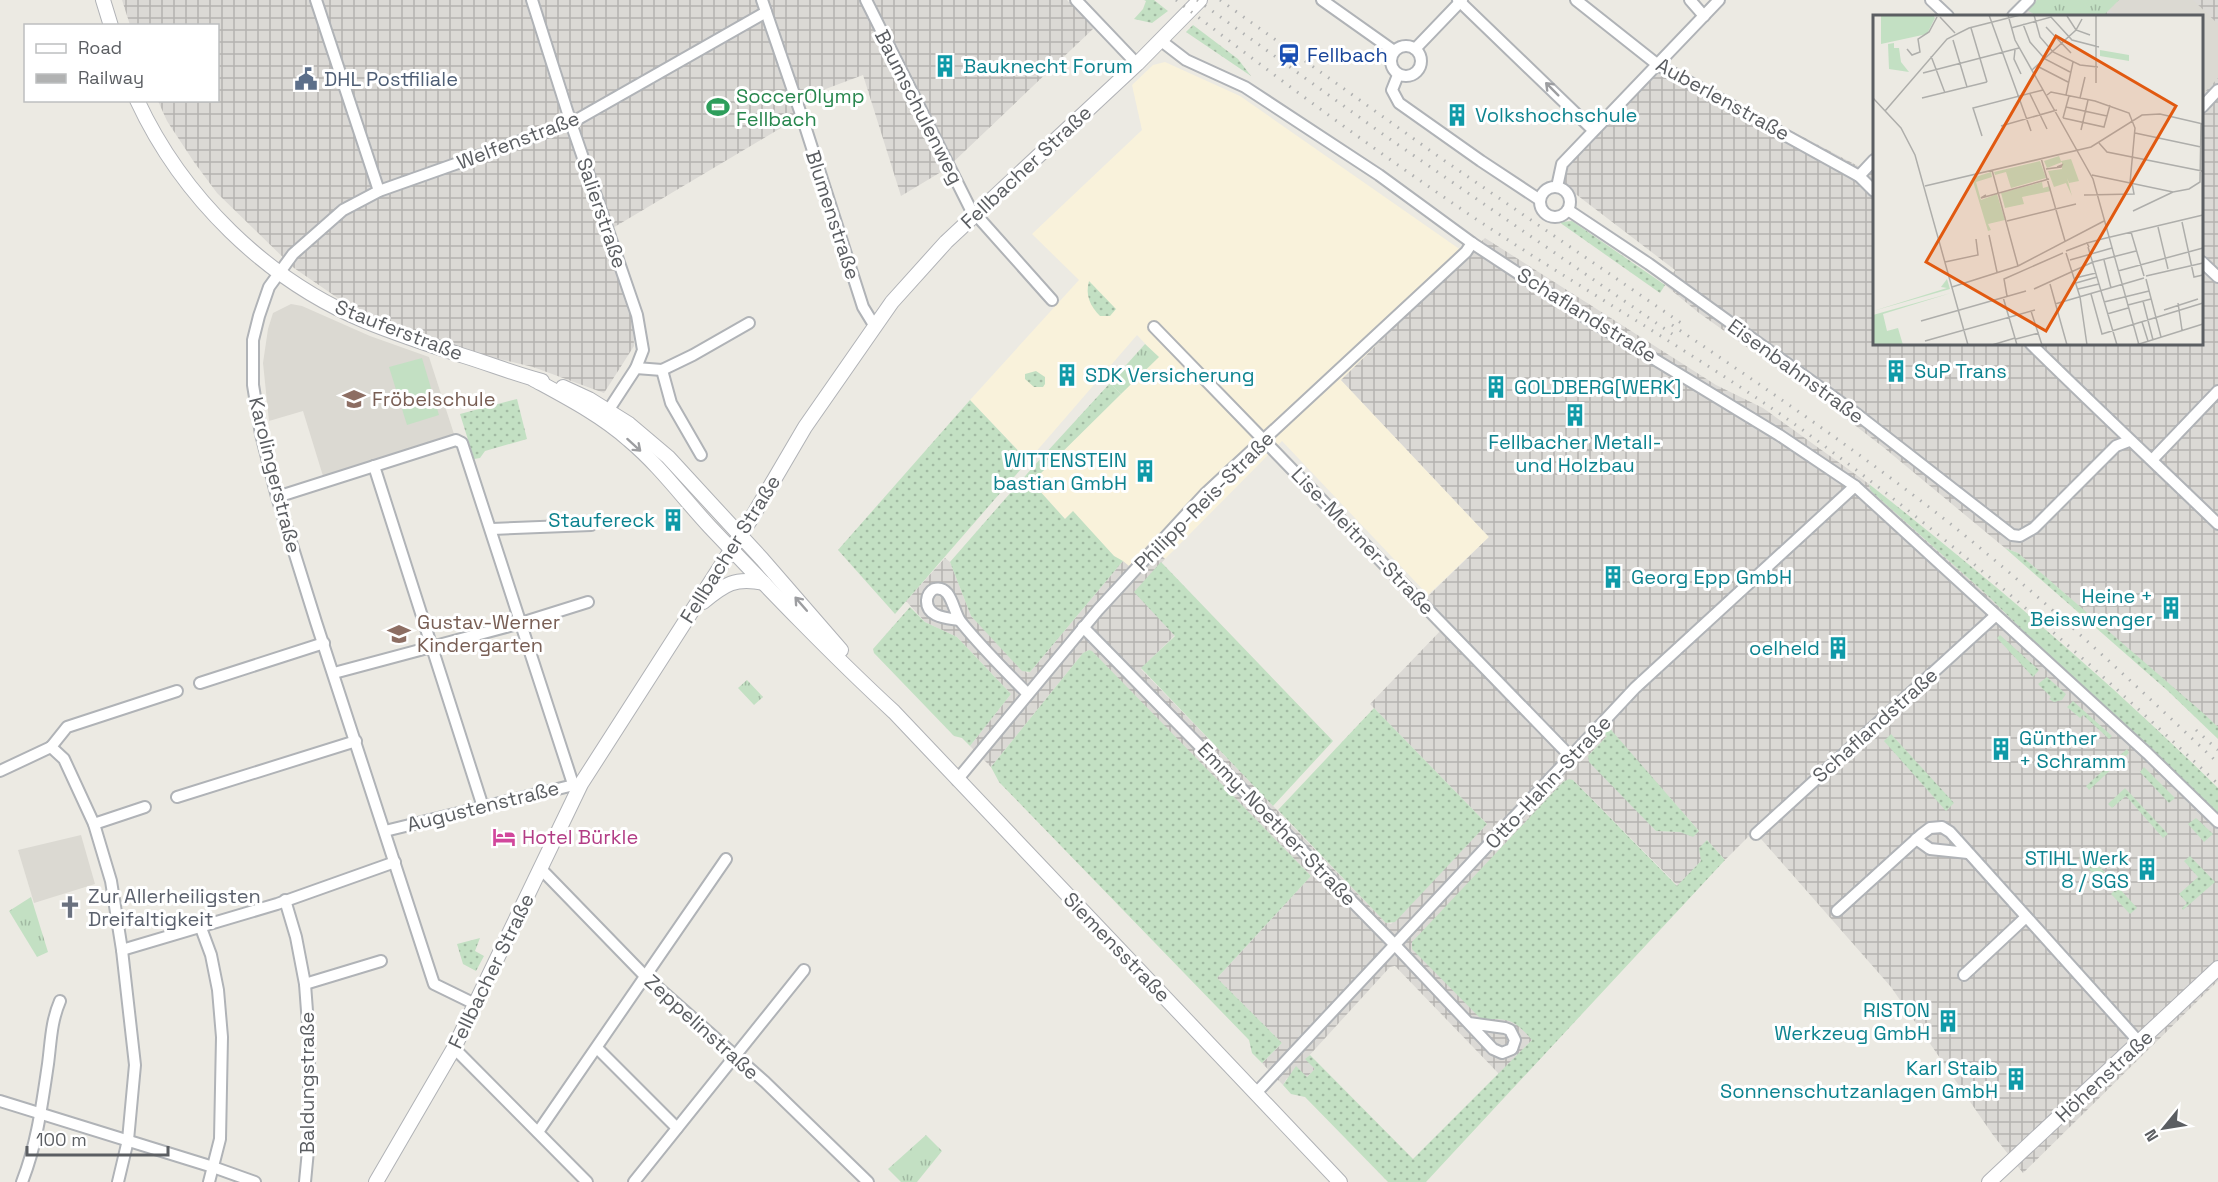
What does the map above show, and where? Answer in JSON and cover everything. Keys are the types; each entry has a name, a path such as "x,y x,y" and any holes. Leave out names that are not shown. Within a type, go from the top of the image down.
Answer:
{"main road":[{"path":"103,0 110,24"},
{"name":"Fellbacher Straße","path":"376,1182 454,1048 540,868 577,784 694,609 790,451 874,325 922,267 974,213 1137,64 1200,0"},
{"name":"Stauferstraße","path":"138,102 156,137 186,182 238,239 279,272 304,289 363,320 533,379 629,424 668,457 740,536"},
{"name":"Stauferstraße","path":"606,415 657,465 731,549"},
{"name":"Siemensstraße","path":"740,536 894,712 957,780 1340,1182"},
{"name":"Siemensstraße","path":"731,549 848,670 894,712"},
{"path":"694,609 729,583 743,580 764,583"},
{"name":"Höhenstraße","path":"1989,1182 2218,968"}],"street":[{"path":"316,0 379,191"},
{"name":"Salierstraße","path":"532,0 571,123 638,315 643,350 636,368 606,415"},
{"name":"Blumenstraße","path":"762,0 805,126 862,307 874,325"},
{"name":"Baumschulenweg","path":"866,0 974,213 1052,300"},
{"path":"1077,0 1137,64"},
{"path":"1322,0 1394,51"},
{"name":"Auberlenstraße","path":"1576,0 1658,64 1859,176 1873,189"},
{"path":"1690,0 1704,16"},
{"path":"1540,200 1548,189 1557,188 1562,164 1719,0"},
{"path":"1931,0 1947,15"},
{"path":"2014,15 2029,0"},
{"path":"1415,49 1460,1 1593,130"},
{"name":"Welfenstraße","path":"279,272 293,254 343,210 379,191 571,123 766,12"},
{"name":"Schaflandstraße","path":"1160,40 1186,60 1254,93 1379,175 1473,243 1580,314 1779,435 1855,486 2147,753 2218,822"},
{"path":"1403,46 1415,49 1421,59 1419,69 1411,76 1398,75 1390,60 1394,51 1403,46"},
{"path":"1398,75 1392,90 1399,103 1540,200 1542,208 1552,217 1561,216 1568,210"},
{"path":"2203,106 2218,90"},
{"path":"1859,176 1873,162"},
{"name":"Eisenbahnstraße","path":"1557,188 1562,189 1569,196 1568,210 1649,264 1854,412 2012,535 2020,536 2039,523 2116,446 2129,441"},
{"name":"Philipp-Reis-Straße","path":"957,780 1083,627 1205,494 1473,243"},
{"path":"2203,263 2218,277"},
{"name":"Karolingerstraße","path":"279,272 269,286 258,316 252,358 255,405 277,497 434,984 475,1004"},
{"path":"636,368 662,370 749,323"},
{"name":"Lise-Meitner-Straße","path":"1154,327 1571,757"},
{"path":"2032,345 2129,441 2218,524"},
{"path":"662,370 671,403 700,455"},
{"path":"2152,460 2218,390"},
{"path":"277,497 456,440 462,443 577,784"},
{"path":"374,466 483,807"},
{"name":"Otto-Hahn-Straße","path":"1256,1094 1635,688 1855,486"},
{"path":"492,529 591,525"},
{"path":"334,673 521,623 588,602"},
{"name":"Schaflandstraße","path":"1756,834 1995,616"},
{"path":"958,620 1028,694"},
{"name":"Emmy-Noether-Straße","path":"1083,627 1469,1023"},
{"path":"201,683 324,643"},
{"path":"0,771 51,747 67,727 177,691"},
{"path":"177,798 356,741"},
{"path":"51,747 64,759 94,824 111,881 122,950 135,1065 128,1140 118,1182"},
{"name":"Augustenstraße","path":"385,831 577,784"},
{"path":"94,824 146,807"},
{"name":"Schaflandstraße","path":"2202,807 2218,828"},
{"path":"1837,911 1916,839 1930,828 1942,827 1950,832 2140,1043"},
{"path":"1916,839 1930,849 1968,853"},
{"path":"538,1132 726,859"},
{"path":"122,950 201,928 395,862"},
{"name":"Zeppelinstraße","path":"540,868 645,976 765,1082 868,1182"},
{"name":"Baldungstraße","path":"285,900 296,937 305,984 309,1038 309,1140 305,1182"},
{"path":"1964,975 2026,916"},
{"path":"201,928 211,955 218,990 222,1037 220,1139 209,1182"},
{"name":"Baldungstraße","path":"305,984 381,961"},
{"path":"634,1182 804,970"},
{"path":"22,1182 28,1167 41,1113 53,1018 60,1001"},
{"path":"454,1048 587,1182"},
{"path":"597,1048 677,1128"},
{"path":"0,1101 255,1182"}],"shaded area":[{"path":"122,0 1067,0 1094,28 946,169 901,196 863,75 791,102 796,119 606,232 633,316 634,346 604,393 533,367 425,341 364,316 294,268 217,193 167,121 158,102 219,102 219,24 130,24"},
{"path":"2023,0 2218,0 2218,727 2018,553 2005,548 1883,447 1826,403 1699,313 1665,285 1675,270 1556,179 1665,64 1860,167 1873,154 1873,345 2203,345 2203,15 2008,15"},
{"path":"2119,0 2193,0 2218,24 2218,78 2203,94 2203,15 2116,15 2109,9"},
{"path":"1165,62 1240,96 1468,255 1341,380 1489,537 1428,595 1282,441 1165,559 1149,544 1129,566 1114,556 1073,512 1065,519 1038,489 1040,474 1158,357 1137,335 1028,461 970,400 1079,280 1032,234 1142,130 1132,85 1153,65"},
{"path":"1485,238 1716,385 1763,408 1869,484 1871,491 1986,594 2218,818 2218,981 2023,1173 1993,1135 1891,987 1754,831 1725,860 1707,840 1701,861 1678,886 1573,780 1481,1019 1509,1019 1533,1039 1499,1074 1395,966 1390,967 1306,1059 1315,1069 1307,1077 1287,1078 1283,1085 1262,1063 1282,1043 1217,978 1311,876 1089,650 1083,653 991,767 970,746 1011,694 957,637 925,622 906,601 945,558 950,562 971,616 1027,673 1123,561 1129,566 1149,544 1165,559 1135,592 1175,635 1141,669 1386,923 1391,924 1487,824 1370,704 1445,626 1422,602 1489,537 1341,380","holes":["1607,736 1671,799 1699,831 1693,836 1680,832 1656,831 1588,756"]},
{"name":"Fröbelschule","path":"291,304 302,306 370,336 429,357 454,434 323,476 303,411 269,421 263,363 268,329 273,313"},
{"path":"81,835 95,884 34,903 18,850"}],"green space":[{"path":"1144,0 1154,0 1168,11 1152,23 1134,19 1143,9 1146,1"},
{"path":"2037,0 2119,0 2104,15 2035,15 2027,10"},
{"path":"1193,25 1238,59 1251,76 1186,32"},
{"path":"1572,221 1665,285 1660,293 1559,222"},
{"path":"1089,281 1116,309 1110,316 1100,316 1089,300"},
{"path":"1145,344 1159,357 1121,394 1110,383"},
{"path":"422,358 439,415 407,425 389,367"},
{"path":"1036,371 1045,377 1043,387 1034,387 1025,379 1025,374"},
{"path":"1110,383 1121,394 1040,474 1047,481 1038,489 1065,519 1073,511 1114,556 1123,561 1030,672 1022,671 971,616 950,562"},
{"path":"517,399 527,439 485,451 480,458 474,459 460,414"},
{"path":"970,400 1028,461 895,614 838,550"},
{"path":"1869,484 2048,631 2218,788 2218,818 1986,594 1871,491"},
{"path":"2005,548 2018,553 2202,712 2218,727 2218,739 2168,691"},
{"path":"1161,562 1333,741 1273,806 1141,668 1175,636 1134,592"},
{"path":"910,607 925,622 957,637 1011,694 970,746 962,738 954,736 874,653 873,649"},
{"path":"2000,635 2039,670 2033,677 1997,638"},
{"path":"1089,650 1311,876 1217,978 1282,1043 1262,1063 1252,1053 1249,1040 999,782 991,767 1083,653"},
{"path":"2047,677 2066,694 2062,700 2054,702 2049,699 2051,697 2038,684"},
{"path":"747,680 763,697 754,705 738,688"},
{"path":"2073,701 2112,736 2109,739 2083,715 2080,718 2067,707"},
{"path":"1374,708 1487,824 1395,922 1386,923 1278,810"},
{"path":"1606,724 1699,831 1693,837 1680,832 1656,831 1589,762 1588,756 1607,736 1600,730"},
{"path":"1891,734 1954,803 1946,811 1884,741"},
{"path":"2127,749 2129,753 2089,790 2086,786"},
{"path":"2144,767 2175,798 2169,803 2140,772"},
{"path":"1573,780 1677,886 1701,861 1699,848 1707,840 1725,860 1426,1182 1388,1182 1305,1097 1291,1094 1283,1085 1296,1066 1307,1077 1315,1069 1305,1059 1310,1055 1413,1159 1532,1040 1520,1027 1510,1021 1481,1019 1412,949 1412,942 1563,782"},
{"path":"2125,788 2168,834 2163,838 2126,796 2112,808 2108,804"},
{"path":"2196,818 2213,834 2204,842 2188,824"},
{"path":"2086,852 2116,885 2109,891 2079,858"},
{"path":"2190,856 2215,882 2183,910 2182,908 2187,903 2179,894 2198,877 2184,861"},
{"path":"2118,887 2137,908 2130,914 2111,894"},
{"path":"31,897 48,952 37,957 9,911"},
{"path":"480,938 475,951 484,956 476,971 463,964 457,944"},
{"path":"926,1135 942,1151 917,1182 901,1182 888,1169"}],"railway":[{"path":"1176,0 1323,111 1435,191 1754,396 1849,465 1904,507 2011,596 2116,688 2218,784"},
{"path":"1197,0 1384,135 1678,338"},
{"path":"1220,0 1442,159 1684,325"},
{"path":"1672,325 1809,419 1943,518 2049,607 2218,763"},
{"path":"2196,730 2218,750"}],"place":[{"name":"Fellbach","path":"1289,55"},
{"name":"Bauknecht Forum","path":"945,66"},
{"name":"DHL Postfiliale","path":"306,79"},
{"name":"SoccerOlymp Fellbach","path":"718,107"},
{"name":"Volkshochschule","path":"1457,115"},
{"name":"SuP Trans","path":"1896,371"},
{"name":"SDK Versicherung","path":"1067,375"},
{"name":"GOLDBERG[WERK]","path":"1496,387"},
{"name":"Fröbelschule","path":"354,399"},
{"name":"Fellbacher Metall- und Holzbau","path":"1575,415"},
{"name":"WITTENSTEIN bastian GmbH","path":"1145,471"},
{"name":"Staufereck","path":"673,520"},
{"name":"Georg Epp GmbH","path":"1613,577"},
{"name":"Heine + Beisswenger","path":"2171,608"},
{"name":"Gustav-Werner Kindergarten","path":"399,634"},
{"name":"oelheld","path":"1838,648"},
{"name":"Günther + Schramm","path":"2001,749"},
{"name":"Hotel Bürkle","path":"504,837"},
{"name":"STIHL Werk 8 / SGS","path":"2147,869"},
{"name":"Zur Allerheiligsten Dreifaltigkeit","path":"70,907"},
{"name":"RISTON Werkzeug GmbH","path":"1948,1021"},
{"name":"Karl Staib Sonnenschutzanlagen GmbH","path":"2016,1079"}]}
